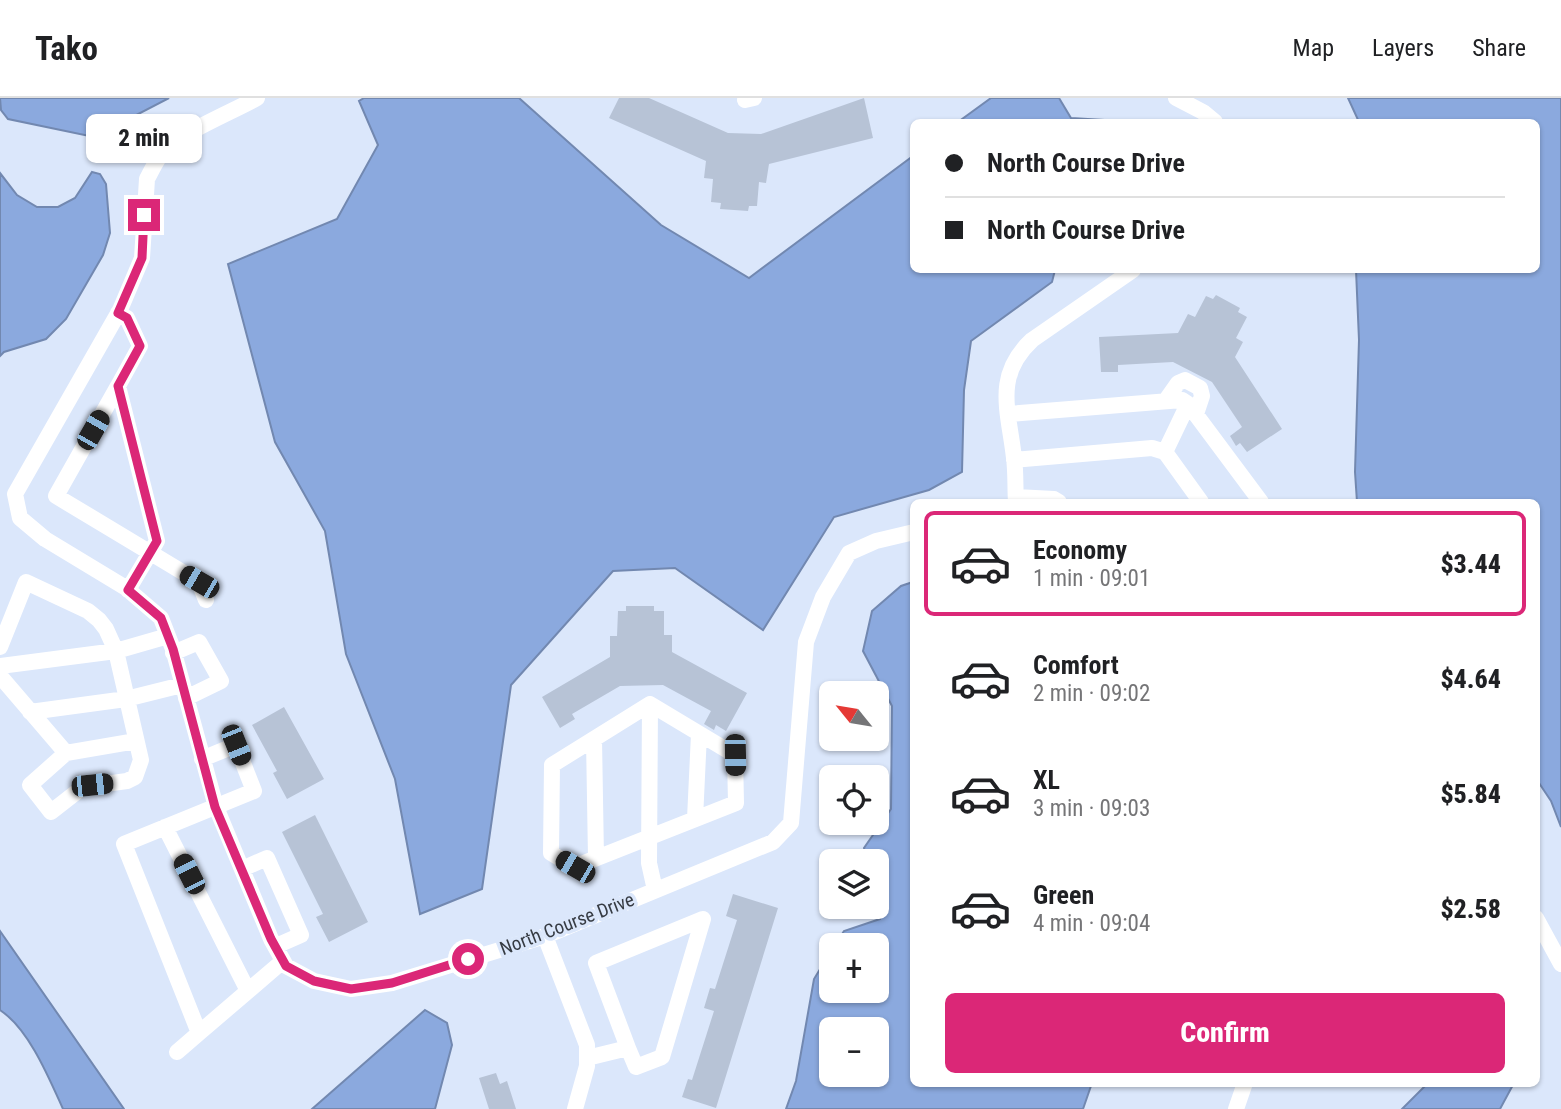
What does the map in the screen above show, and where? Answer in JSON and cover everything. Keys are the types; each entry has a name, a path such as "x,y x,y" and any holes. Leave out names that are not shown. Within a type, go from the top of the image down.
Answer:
{"street":[{"path":"257,98 164,151 147,179 142,258 118,313 15,494 20,518 45,539 128,590 161,618 215,807 279,953"},
{"path":"1176,98 1212,119"},
{"path":"1016,499 1014,460 1007,414 1008,373 1018,353 1032,340 1129,273"},
{"path":"118,313 127,318 140,346 56,496 199,582 206,600"},
{"path":"1007,414 1166,400 1178,383 1185,380 1200,388 1202,396 1165,452"},
{"path":"118,386 157,541 128,590"},
{"path":"1192,409 1259,499"},
{"path":"1014,460 1152,447 1165,452 1199,499"},
{"name":"North Course Drive","path":"279,953 286,966 314,981 351,989 392,983 545,936 773,842 791,823 806,642 823,597 849,553 876,541 910,533"},
{"path":"0,647 26,582 78,606 99,620 116,651 141,760 135,777 127,781 83,787 51,812 30,785 65,753 136,741"},
{"path":"0,666 116,651 168,636"},
{"path":"30,712 184,692 221,681 200,642 173,653"},
{"path":"0,676 65,753"},
{"path":"650,704 649,863 655,890"},
{"path":"650,704 735,755 736,803 575,867 551,853 552,765 650,704"},
{"path":"695,819 699,734"},
{"path":"594,739 596,858"},
{"path":"199,1033 124,844 254,791 236,745 202,759"},
{"path":"165,827 248,991"},
{"path":"177,1052 248,991 279,953 302,935 267,858 242,869"},
{"path":"704,919 662,1057 636,1067 628,1048 596,963 704,919"},
{"path":"1540,925 1561,964"},
{"path":"545,936 587,1045 587,1066 575,1109"},
{"path":"587,1058 628,1048"},
{"path":"1236,1109 1244,1087"}],"water":[{"path":"0,98 169,98 94,137 8,119 1,110"},
{"path":"364,98 519,98 661,225 749,278 910,158 910,273 1054,273 1052,282 971,341 964,390 962,472 929,490 834,517 763,630 675,568 613,571 511,685 482,889 420,914 395,779 346,654 325,531 275,442 228,264 337,219 378,145 359,101"},
{"path":"991,98 1059,98 1071,118 1088,119 962,119"},
{"path":"1348,98 1561,98 1561,827 1551,801 1540,784 1540,499 1357,499 1355,472 1359,340 1356,273 1540,273 1540,119 1358,119"},
{"path":"92,172 100,174 106,184 110,233 103,255 66,319 46,339 4,352 0,356 0,173 17,195 37,207 58,207 75,198"},
{"path":"910,583 910,1087 1091,1087 1083,1109 786,1109 796,1081 814,979 819,971 819,1003 889,1003 889,933 843,933 880,919 889,919 889,849 864,848 873,835 889,835 892,706 889,700 889,681 879,681 863,651 872,611 901,586"},
{"path":"0,931 124,1109 63,1109 29,1042 0,1010"},
{"path":"425,1010 447,1023 452,1045 435,1109 312,1109"},
{"path":"1424,1087 1512,1087 1500,1109 1402,1109"}],"building":[{"path":"619,98 649,98 728,133 761,134 864,98 873,138 769,164 766,183 759,182 757,206 749,206 748,211 720,209 721,203 711,202 713,179 704,178 706,161 609,118"},
{"path":"1216,295 1240,308 1238,312 1247,317 1236,338 1243,342 1235,357 1282,429 1247,452 1240,443 1236,446 1230,436 1242,427 1212,382 1173,362 1118,365 1118,372 1101,372 1099,337 1178,333 1188,314 1195,317 1206,296 1213,299"},
{"path":"626,606 654,606 654,611 664,611 664,635 672,635 672,652 747,693 726,731 716,725 714,730 704,724 711,711 663,685 620,686 572,714 575,719 560,728 542,697 610,657 610,636 617,636 618,611 626,611"},
{"path":"284,707 324,779 287,799 273,773 277,771 252,725"},
{"path":"315,815 368,922 329,942 316,917 323,914 282,832"},
{"path":"733,894 778,908 716,1108 682,1097 688,1079 692,1080 714,1011 704,1008 710,988 715,989 737,920 726,916"},
{"path":"496,1073 500,1084 507,1081 516,1109 489,1109 479,1078"}],"route":[{"path":"144,215 142,258 118,313 127,318 140,346 118,386 157,541 128,590 161,618 173,649 215,807 271,939 286,966 314,981 351,989 392,983 468,959"}]}
